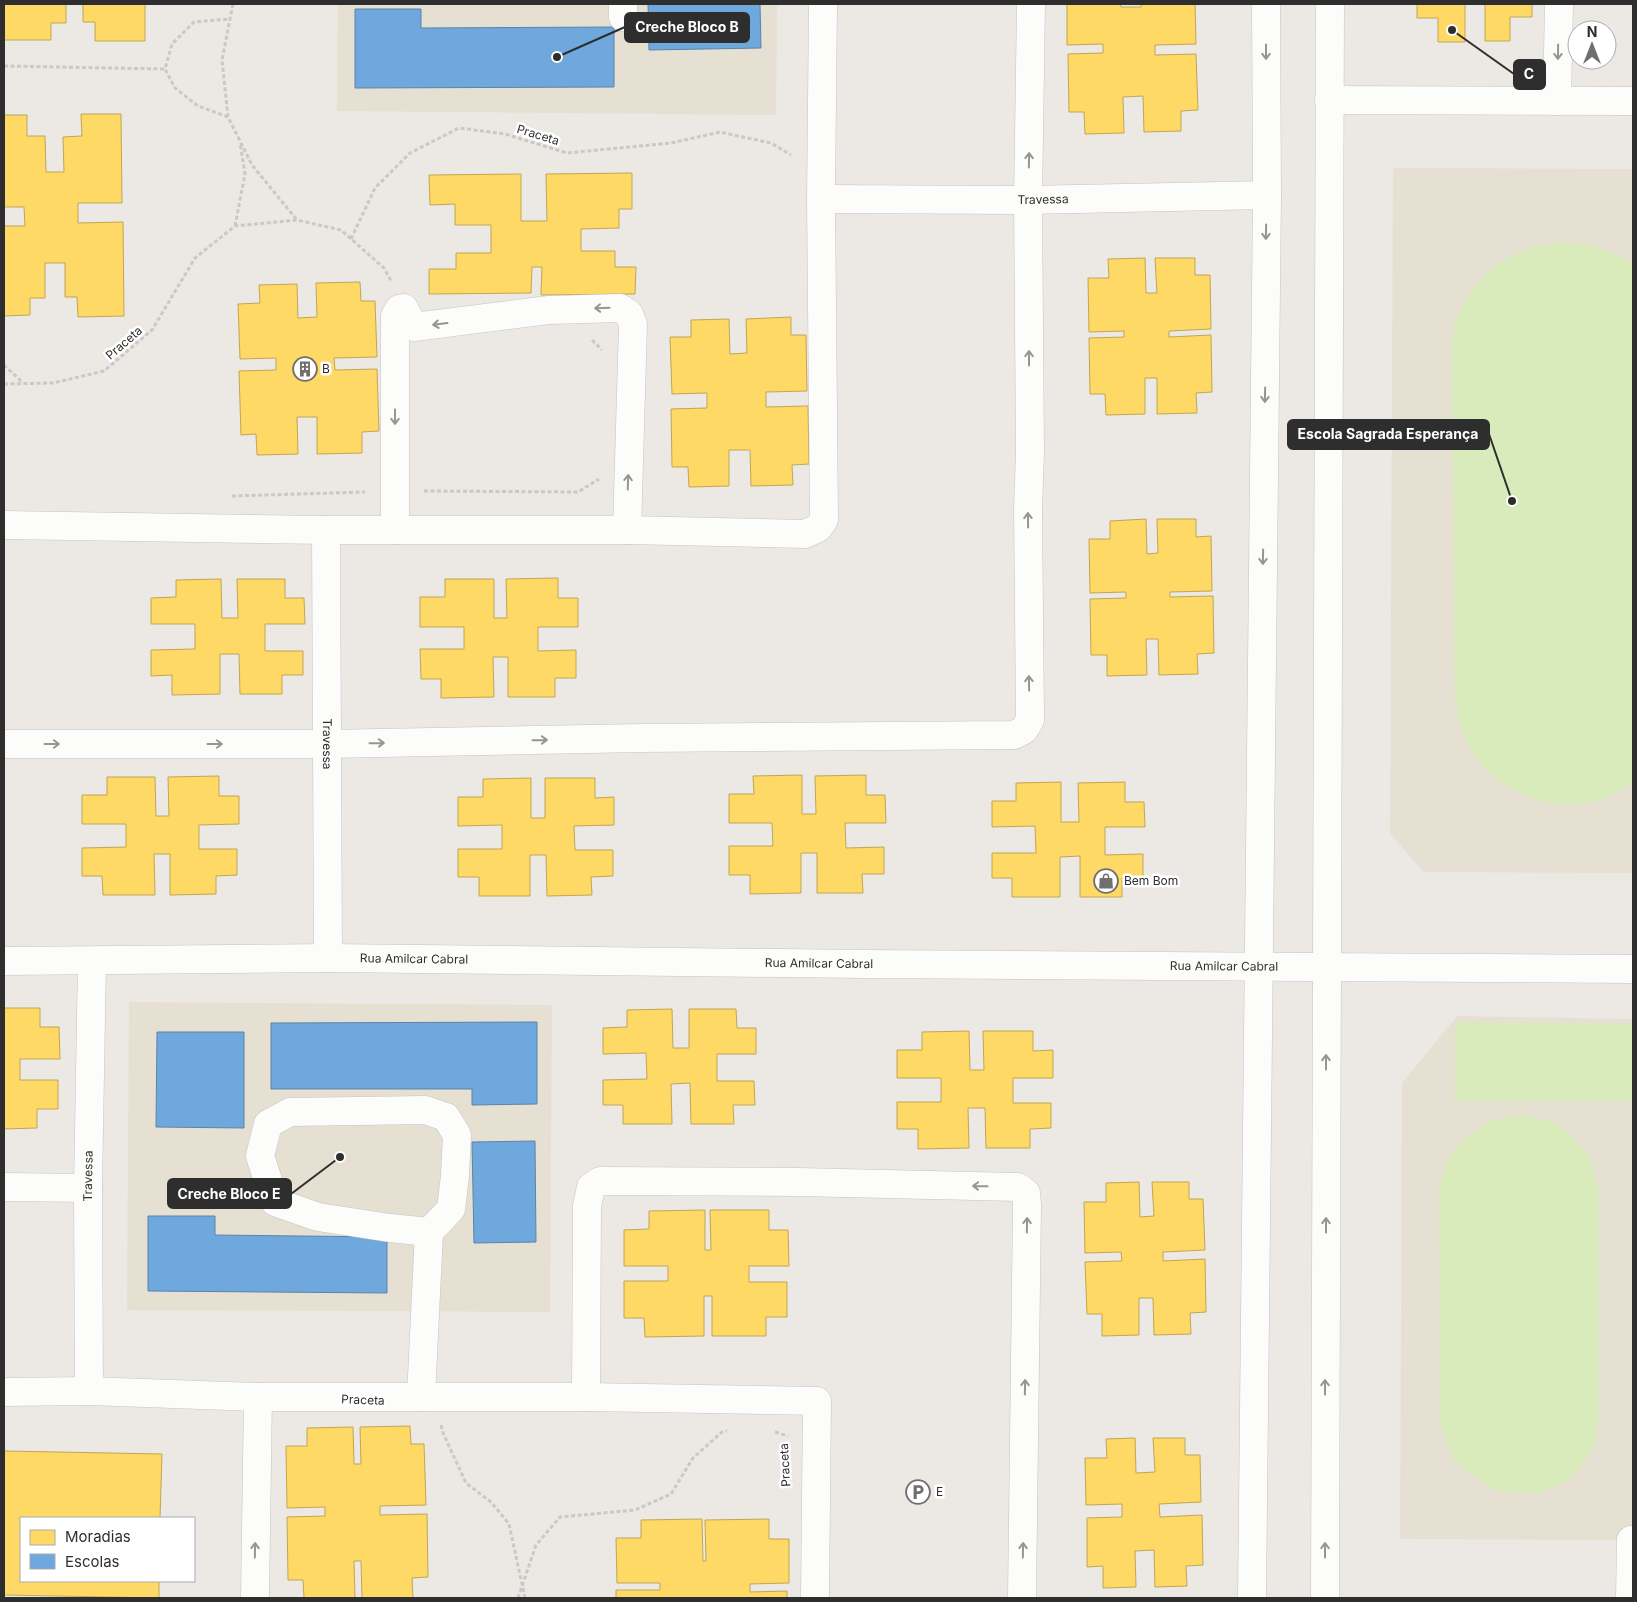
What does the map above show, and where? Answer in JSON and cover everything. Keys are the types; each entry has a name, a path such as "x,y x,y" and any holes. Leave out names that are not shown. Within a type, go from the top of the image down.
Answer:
{"street":[{"path":"4,525 326,530 627,530 805,534 818,528 824,520 821,199 823,4"},
{"path":"4,744 327,744 642,738 1014,735 1024,730 1030,720 1028,200 1031,4"},
{"path":"1252,1598 1267,195 1266,4"},
{"path":"1325,1598 1330,4"},
{"path":"1557,101 1559,4"},
{"path":"1329,100 1633,101"},
{"name":"Travessa","path":"821,199 1028,200 1267,195"},
{"path":"395,530 395,316 399,309 404,308 414,327 549,310 620,308 628,314 633,324 627,530"},
{"name":"Travessa","path":"326,530 328,958"},
{"name":"Rua Amilcar Cabral","path":"4,960 92,961 328,958 1633,969"},
{"name":"Travessa","path":"89,1391 88,1188 92,961"},
{"path":"421,1397 429,1232 451,1209 457,1135 446,1116 425,1110 290,1112 268,1124 260,1156 275,1202 318,1217 429,1232"},
{"path":"586,1397 587,1206 591,1186 600,1181 798,1182 1018,1187 1026,1193 1022,1598"},
{"path":"4,1187 88,1188"},
{"path":"4,1392 89,1391 258,1397 586,1397 817,1400 815,1598"},
{"path":"255,1598 258,1397"},
{"path":"1630,1598 1631,1540"}],"path":[{"path":"233,4 222,60 228,117 252,165 297,220"},
{"path":"228,117 198,106 175,88 165,69 172,44 194,22 230,20"},
{"path":"4,66 165,69"},
{"name":"Praceta","path":"351,239 375,188 410,153 459,128 505,134 567,153 671,143 720,132 771,143 797,158"},
{"path":"240,139 245,174 235,226 297,220 340,230 384,268 393,284"},
{"name":"Praceta","path":"4,384 53,383 104,371 152,330 195,258 235,226"},
{"path":"4,365 24,384"},
{"path":"439,1418 442,1433 466,1483 491,1502 509,1524 525,1598"},
{"path":"518,1598 536,1545 560,1517 635,1510 671,1494 693,1458 722,1432 730,1431"},
{"name":"Praceta","path":"770,1431 793,1437"}],"shaded area":[{"path":"338,4 777,4 776,115 337,111"},
{"path":"1393,168 1633,169 1633,873 1423,872 1390,833"},
{"path":"129,1002 552,1005 550,1312 127,1310"},
{"path":"1457,1016 1633,1019 1633,1540 1400,1539 1402,1083"}],"green space":[{"path":"1565,242 1600,248 1633,264 1633,783 1602,799 1572,804 1553,803 1517,792 1487,770 1474,755 1465,738 1458,718 1455,697 1452,344 1455,325 1466,300 1480,280 1499,264 1525,250 1542,245"},
{"path":"1455,1022 1633,1024 1633,1101 1455,1101"},
{"path":"1522,1115 1559,1124 1589,1155 1599,1192 1599,1417 1593,1450 1570,1480 1537,1494 1494,1490 1453,1460 1440,1422 1439,1188 1449,1156 1463,1141 1488,1121"}],"building: Moradias":[{"path":"4,4 66,4 66,23 51,23 51,40 4,40"},
{"path":"83,4 145,4 145,41 95,41 95,22 83,22"},
{"path":"1067,4 1120,4 1121,7 1141,7 1141,4 1195,4 1196,44 1155,45 1155,55 1196,54 1198,110 1181,111 1181,131 1144,132 1143,96 1123,97 1124,133 1085,134 1084,112 1069,112 1068,54 1103,53 1103,44 1067,45"},
{"path":"1417,4 1465,4 1465,42 1438,42 1438,18 1417,18"},
{"path":"1485,4 1532,4 1532,17 1510,17 1510,41 1485,41"},
{"path":"81,114 121,114 122,203 78,203 78,223 123,222 124,316 78,317 77,297 65,297 65,263 45,263 45,298 30,298 30,315 4,316 4,226 25,226 24,207 4,207 4,115 27,115 27,136 45,136 46,172 64,172 63,137 82,136"},
{"path":"632,173 632,209 619,209 619,228 581,229 581,251 615,251 615,267 636,267 635,294 541,295 542,267 532,267 531,293 429,294 429,269 456,269 456,253 491,253 491,225 455,225 455,204 430,205 429,175 521,174 521,221 547,221 546,174"},
{"path":"1145,258 1146,293 1157,293 1155,258 1195,258 1195,275 1210,275 1211,329 1169,331 1169,337 1211,335 1212,392 1196,393 1197,413 1157,414 1157,378 1145,378 1145,414 1106,415 1105,394 1090,394 1089,338 1124,337 1124,331 1089,332 1088,278 1109,278 1108,259"},
{"name":"B","path":"360,282 361,301 375,301 377,357 334,358 335,370 377,369 379,431 362,432 362,453 317,454 317,417 297,417 298,454 257,455 256,434 241,435 239,371 276,370 276,358 240,359 238,304 260,303 259,285 297,284 298,318 317,317 316,283"},
{"path":"791,317 791,335 806,335 807,391 766,392 766,407 808,406 809,464 792,465 793,485 751,486 750,450 729,450 729,486 689,487 688,467 672,467 671,409 707,408 707,393 672,394 670,337 691,337 691,320 729,319 730,354 747,353 746,319"},
{"path":"1146,519 1147,554 1158,553 1157,519 1196,519 1196,537 1211,536 1212,591 1170,592 1170,597 1213,596 1214,653 1197,654 1198,674 1159,675 1158,639 1146,639 1147,675 1107,676 1107,655 1091,655 1090,599 1126,598 1126,592 1090,593 1089,539 1110,539 1110,521"},
{"path":"558,578 558,598 578,598 578,627 538,627 538,651 576,650 576,678 555,678 555,697 508,697 508,657 493,657 494,697 441,698 441,679 421,679 420,649 464,649 464,627 420,627 420,597 445,597 445,579 494,579 494,618 507,618 506,579"},
{"path":"221,579 222,618 238,618 237,579 285,579 285,598 304,598 305,624 265,624 265,651 303,651 303,675 282,675 282,694 240,694 239,654 220,654 220,694 172,695 172,675 151,676 151,650 195,649 195,624 151,624 151,598 176,597 176,580"},
{"path":"802,775 802,814 816,814 815,776 866,775 866,795 885,795 886,823 845,823 846,848 884,847 884,874 862,874 863,893 817,893 817,853 801,853 801,893 750,894 750,875 729,875 729,846 773,846 772,823 729,823 729,794 754,794 753,776"},
{"path":"219,776 219,796 239,796 239,824 199,825 199,849 237,849 237,875 216,876 216,894 170,895 170,854 154,854 155,895 103,895 102,876 82,876 82,848 126,847 126,824 82,824 82,795 107,795 107,777 155,777 156,816 169,816 168,777"},
{"path":"531,778 531,818 545,818 545,778 595,778 595,798 614,797 614,825 574,826 575,850 613,850 613,876 591,877 592,895 547,896 546,855 530,855 530,896 479,896 479,877 458,877 458,849 502,849 502,825 458,826 458,797 483,797 483,779"},
{"path":"1061,782 1061,822 1079,822 1078,783 1125,782 1125,802 1144,802 1145,827 1105,827 1105,855 1143,854 1143,878 1122,878 1122,897 1080,897 1080,856 1060,857 1060,897 1012,897 1012,878 992,878 992,853 1036,853 1035,826 992,827 992,801 1016,801 1016,783"},
{"path":"4,1008 40,1008 40,1027 59,1027 60,1059 20,1059 20,1080 58,1080 58,1109 37,1109 37,1128 4,1129"},
{"path":"672,1009 673,1048 689,1048 689,1009 736,1009 737,1028 756,1028 756,1054 717,1054 717,1081 754,1081 755,1105 733,1105 734,1124 691,1124 690,1083 671,1084 672,1124 623,1124 623,1105 603,1105 603,1080 647,1079 646,1053 603,1054 603,1028 627,1027 627,1010"},
{"path":"969,1031 970,1070 984,1070 983,1031 1033,1031 1033,1051 1053,1050 1053,1078 1013,1078 1013,1103 1051,1103 1051,1128 1030,1129 1030,1148 986,1148 985,1108 968,1108 969,1148 918,1149 918,1129 897,1129 897,1102 941,1102 941,1078 897,1078 897,1050 922,1050 922,1032"},
{"path":"1139,1182 1140,1217 1154,1216 1152,1182 1189,1182 1189,1199 1203,1199 1205,1250 1163,1252 1163,1261 1205,1259 1206,1312 1190,1313 1191,1334 1154,1335 1153,1298 1139,1298 1139,1335 1102,1336 1102,1314 1087,1314 1085,1262 1122,1261 1121,1252 1085,1253 1084,1202 1106,1202 1106,1183"},
{"path":"705,1210 705,1250 711,1250 710,1210 769,1210 769,1230 788,1230 789,1266 749,1266 749,1282 787,1282 787,1317 766,1317 766,1336 712,1336 712,1296 704,1296 704,1336 645,1337 644,1318 624,1318 624,1281 668,1281 668,1266 624,1266 624,1230 649,1229 649,1211"},
{"path":"410,1426 411,1444 424,1444 426,1505 380,1506 380,1515 427,1514 428,1577 412,1578 413,1598 362,1598 361,1561 354,1561 355,1598 304,1598 303,1580 288,1580 287,1517 325,1516 325,1507 287,1508 286,1446 307,1446 307,1428 353,1427 354,1464 361,1464 360,1427"},
{"path":"1135,1438 1136,1473 1155,1472 1153,1438 1185,1438 1185,1455 1200,1455 1201,1502 1159,1504 1160,1517 1202,1515 1203,1565 1186,1566 1187,1586 1155,1587 1154,1550 1135,1551 1136,1587 1103,1588 1103,1566 1087,1567 1087,1518 1122,1517 1122,1504 1086,1505 1085,1458 1107,1458 1106,1439"},
{"path":"4,1451 162,1454 160,1517 20,1517 20,1582 159,1582 159,1598 4,1595"},
{"path":"702,1519 703,1561 706,1561 705,1520 769,1519 769,1539 789,1539 789,1583 750,1584 750,1592 787,1591 787,1598 616,1598 616,1590 660,1590 660,1583 617,1583 616,1538 641,1538 641,1520"}],"building: Escolas":[{"path":"648,4 760,4 761,48 649,50"},
{"path":"355,9 421,9 421,28 614,27 614,87 355,88"},
{"path":"537,1022 537,1104 472,1105 472,1089 271,1089 271,1023"},
{"path":"157,1032 244,1032 244,1128 156,1127"},
{"path":"535,1141 536,1242 474,1243 472,1142"},
{"path":"148,1216 215,1216 215,1235 387,1237 387,1293 148,1291"}],"place":[{"name":"C","path":"1452,30"},
{"name":"Creche Bloco B","path":"557,57"},
{"name":"B","path":"305,369"},
{"name":"Escola Sagrada Esperança","path":"1512,501"},
{"name":"Bem Bom","path":"1106,881"},
{"name":"Creche Bloco E","path":"340,1157"},
{"name":"E","path":"918,1492"}]}
